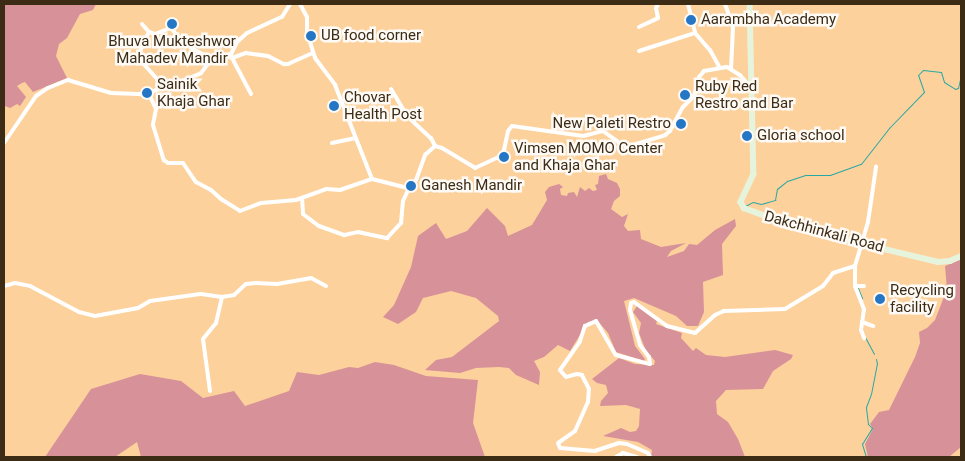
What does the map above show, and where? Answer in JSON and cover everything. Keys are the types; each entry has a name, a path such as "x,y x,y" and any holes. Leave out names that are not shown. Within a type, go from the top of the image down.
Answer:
{"main road":[{"name":"Dakchhinkali Road","path":"750,4 754,174 753,181 743,196 742,205 752,212 801,229 938,262 950,261 961,256"}],"street":[{"path":"231,56 237,42 247,33 282,17 290,4"},
{"path":"300,4 307,17 307,33 313,53 335,85 372,179"},
{"path":"639,27 658,18 656,8 658,4"},
{"path":"688,4 695,33 710,50 720,66"},
{"path":"725,4 733,27 731,69"},
{"path":"142,24 148,32 155,34 171,28 183,43 210,58 251,53 268,56 288,64 313,53"},
{"path":"148,32 141,48 140,60 164,87"},
{"path":"639,51 695,33"},
{"path":"231,56 251,94"},
{"path":"4,143 36,96 48,88 68,80 111,93 148,92 201,73 210,58"},
{"path":"391,89 407,116 431,138 435,146 442,148 475,168 499,157 504,150 508,131 512,126 583,136 602,131 621,144 633,145 665,135 673,126 683,107 694,96 700,74 720,66 731,69 753,90"},
{"path":"148,92 156,109 153,125 161,155 168,163 183,163 196,182 211,190 240,211 261,203 302,198 326,189 340,190 372,179 409,188"},
{"path":"332,143 355,138"},
{"path":"302,198 303,214 319,226 344,236 358,232 387,238 401,224 403,201 409,188 416,180 425,155 435,146"},
{"path":"864,338 861,330 864,309 855,286 855,266 868,222 876,167"},
{"path":"650,457 648,453 627,444 614,444 595,451 560,448 558,443 575,431 588,402 589,389 582,375 577,374 566,377 560,370 580,341 587,324 596,322 599,324 616,355 650,364 649,357 640,345 630,310 631,303 634,302 667,326 695,332 715,315 724,311 785,309 823,286 833,273 855,266"},
{"path":"4,286 15,282 30,286 80,312 95,316 138,308 150,301 201,294 222,297 234,295 246,284 277,284 311,278 326,286"},
{"path":"855,286 862,286"},
{"path":"210,391 203,339 216,323 222,297"},
{"path":"863,323 873,326"},
{"path":"616,457 623,453 636,457"}],"shaded area":[{"path":"4,4 96,4 93,10 80,14 67,38 59,44 56,56 67,78 33,92 25,82 22,83 17,86 26,97 20,106 17,104 10,108 5,106 4,108"},
{"path":"606,174 608,179 617,183 620,189 620,196 614,201 611,209 622,217 628,214 624,226 628,231 640,230 641,239 661,247 686,243 671,251 667,257 684,251 689,244 697,245 715,230 735,219 736,226 722,244 723,275 703,282 704,312 698,326 687,326 676,316 634,298 624,301 635,346 645,359 644,361 616,352 608,333 597,320 588,322 570,351 558,345 544,357 534,361 540,372 539,385 516,375 509,368 476,368 460,373 425,370 436,360 452,357 499,321 498,316 476,298 451,291 423,298 416,312 398,324 383,317 394,305 411,267 418,236 436,223 446,239 467,231 487,208 505,226 508,236 532,225 547,200 545,192 549,187 559,184 563,187 560,189 561,195 567,196 568,193 574,192 577,197 580,187 585,191 589,188 593,191 597,190 595,185 598,184 599,176"},
{"path":"961,259 961,447 949,457 868,457 865,444 873,429 870,424 879,412 889,410 915,357 920,343 919,332 927,328 935,320 947,289 945,266"},
{"path":"637,306 657,321 656,324 682,333 681,338 693,351 696,348 706,355 725,357 775,350 793,355 791,359 773,371 763,389 726,390 716,401 717,414 728,422 738,439 745,457 651,457 652,450 638,442 603,436 621,428 630,432 636,431 639,426 640,409 626,405 600,406 601,401 608,393 606,385 597,383 592,379 619,358 635,364 654,365 655,361 646,351 639,333 641,323 633,312"},
{"path":"375,362 394,365 426,376 478,380 473,423 485,457 141,457 137,442 115,457 45,457 91,389 140,374 181,381 203,398 234,391 245,406 289,391 297,372 319,375 349,367 358,368"}],"waterway":[{"path":"745,206 753,202 761,204 775,200 777,189 787,181 806,175 830,175 861,164 889,128 924,92 918,75 923,70 941,72 944,82 955,89 958,88 961,75"},
{"path":"858,288 862,298"},
{"path":"865,337 874,354"},
{"path":"866,457 862,444 872,428 868,424 866,407 871,394 877,364 876,359"}],"place":[{"name":"Aarambha Academy","path":"691,20"},
{"name":"Bhuva Mukteshwor Mahadev Mandir","path":"172,24"},
{"name":"UB food corner","path":"311,36"},
{"name":"Sainik Khaja Ghar","path":"147,93"},
{"name":"Ruby Red Restro and Bar","path":"685,95"},
{"name":"Chovar Health Post","path":"334,106"},
{"name":"New Paleti Restro","path":"681,124"},
{"name":"Gloria school","path":"747,136"},
{"name":"Vimsen MOMO Center and Khaja Ghar","path":"504,157"},
{"name":"Ganesh Mandir","path":"411,186"},
{"name":"Recycling facility","path":"880,299"}]}
